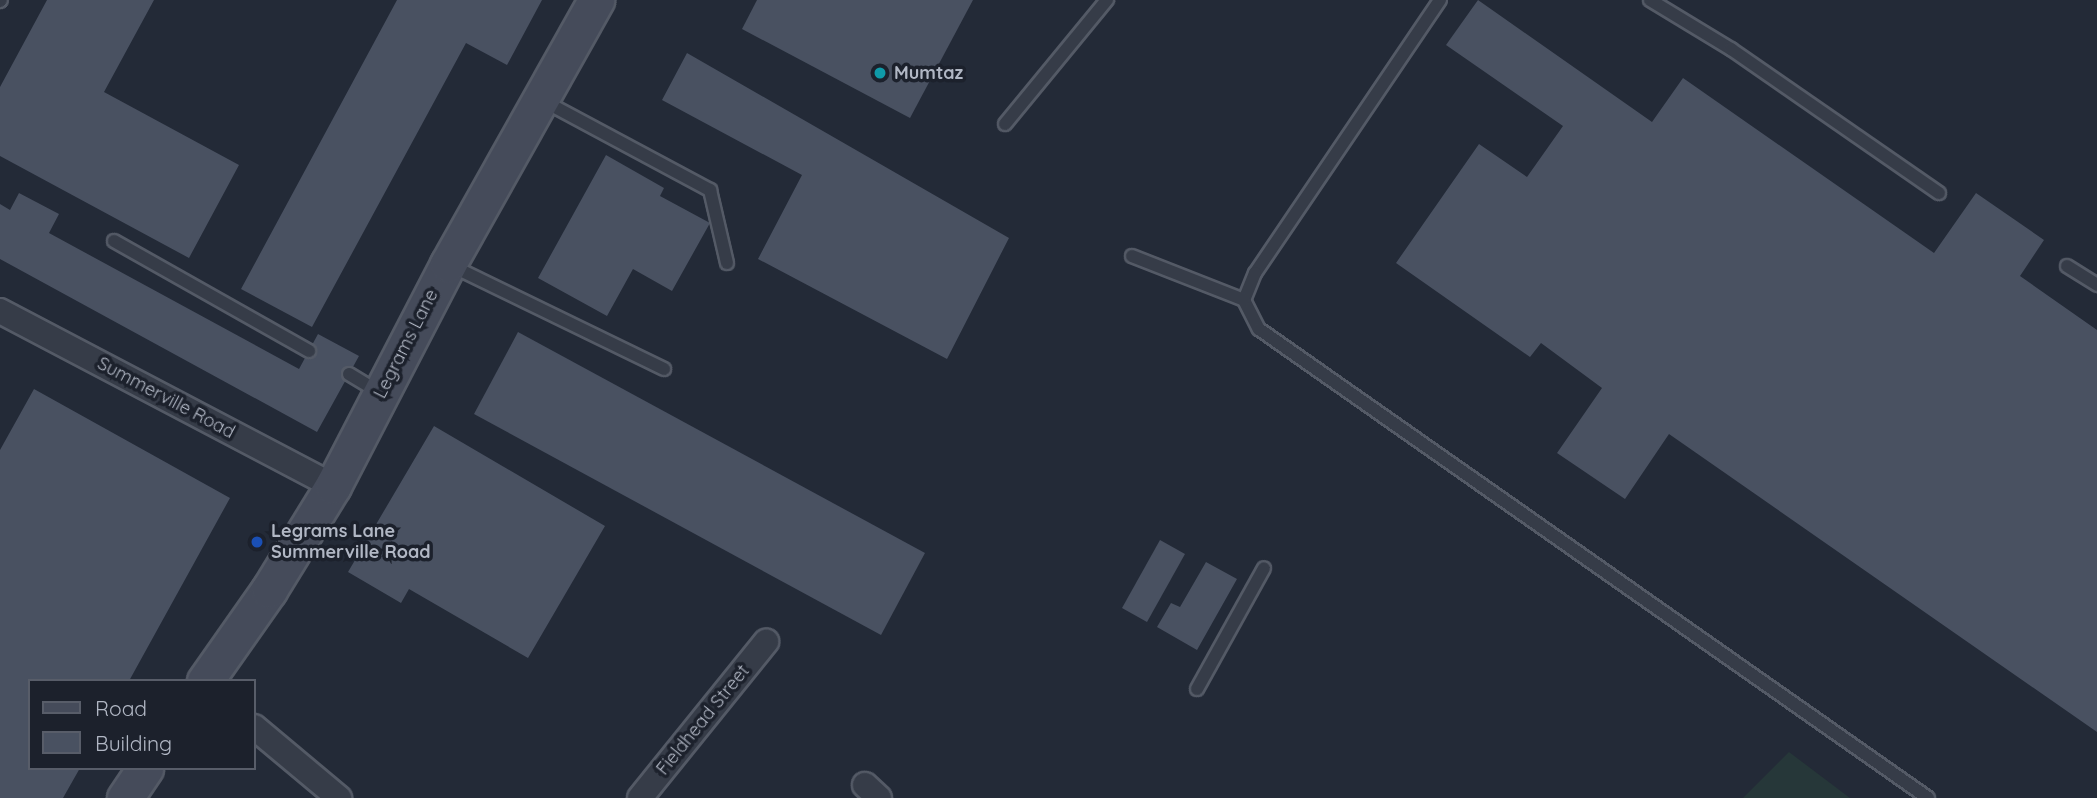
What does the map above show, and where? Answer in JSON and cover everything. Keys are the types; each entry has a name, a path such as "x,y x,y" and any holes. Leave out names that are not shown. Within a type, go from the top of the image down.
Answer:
{"street":[{"name":"Legrams Lane","path":"206,679 269,590 333,486 448,264 596,0"},
{"name":"Summerville Road","path":"0,311 333,486"},
{"name":"Fieldhead Street","path":"640,798 766,642"},
{"path":"256,729 339,798"},
{"path":"125,798 144,770"}],"lane":[{"path":"1005,124 1107,0"},
{"path":"1244,300 1255,273 1440,0"},
{"path":"1650,0 1731,49 1939,193"},
{"path":"541,100 710,190 727,263"},
{"path":"114,241 309,351"},
{"path":"1132,256 1244,300 1259,329 1293,355 1928,798"},
{"path":"448,264 664,369"},
{"path":"2067,266 2097,285"},
{"path":"349,374 381,393"},
{"path":"1197,689 1264,568"}],"shaded area":[{"path":"1789,752 1850,798 1743,798"}],"building":[{"path":"47,0 154,0 104,92 239,165 189,258 0,156 0,87"},
{"path":"397,0 542,0 507,65 466,43 312,327 241,289"},
{"name":"Mumtaz","path":"757,0 973,0 910,118 742,29"},
{"path":"1478,0 1652,122 1683,78 1934,253 1976,193 2044,240 2020,276 2097,330 2097,732 1669,434 1625,499 1557,453 1602,388 1541,343 1530,357 1396,263 1479,144 1527,177 1563,126 1446,45"},
{"path":"687,53 1009,238 947,359 758,259 802,175 662,100"},
{"path":"606,155 664,188 660,196 710,223 672,291 633,269 607,316 538,278"},
{"path":"19,193 59,214 49,233 299,369 318,334 359,356 317,432 0,259 0,204 10,210"},
{"path":"518,332 925,553 881,635 474,414"},
{"path":"34,389 230,498 130,679 28,679 28,770 79,770 63,798 0,798 0,450"},
{"path":"434,426 605,526 528,658 409,589 401,603 348,572"},
{"path":"1160,540 1185,554 1147,622 1122,608"},
{"path":"1206,562 1237,579 1197,650 1157,627 1171,603 1180,607"}],"place":[{"name":"Mumtaz","path":"880,73"},
{"name":"Legrams Lane Summerville Road","path":"257,542"}]}
